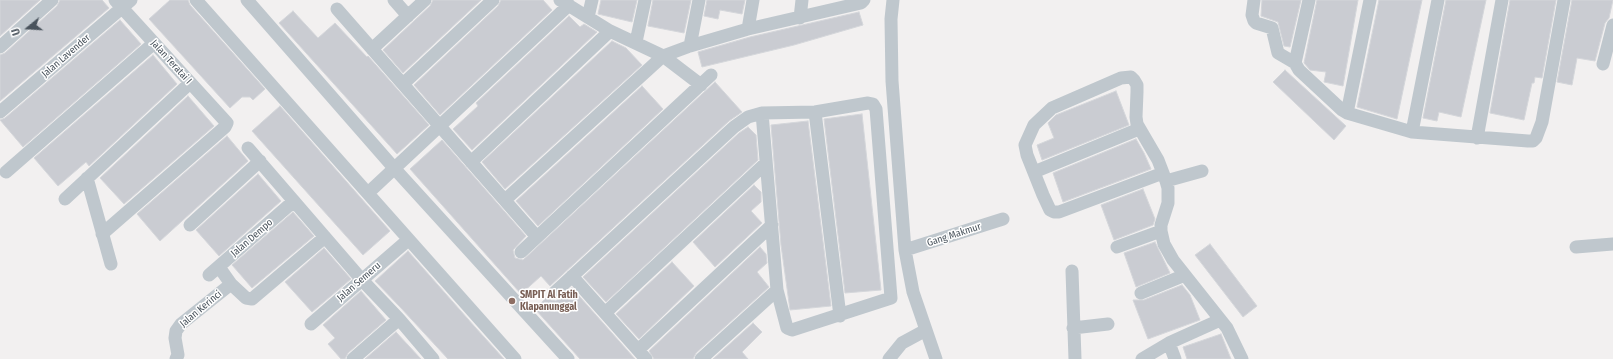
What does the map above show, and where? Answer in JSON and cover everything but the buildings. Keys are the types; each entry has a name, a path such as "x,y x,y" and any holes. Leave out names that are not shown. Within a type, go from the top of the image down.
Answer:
{"street":[{"path":"0,47 52,0"},
{"path":"196,0 371,190 408,240 515,359"},
{"path":"246,0 390,172 568,359"},
{"path":"394,0 408,16"},
{"path":"372,49 425,0"},
{"path":"403,84 493,0"},
{"path":"588,17 592,0"},
{"path":"636,42 645,0"},
{"path":"690,46 699,0"},
{"path":"748,29 753,0"},
{"path":"800,18 802,0"},
{"path":"505,200 663,56 690,46 748,29 861,3 864,0"},
{"path":"893,0 891,19 892,81 905,250 913,292 936,359"},
{"path":"1254,0 1252,15 1254,21 1272,28 1278,53 1295,63 1299,70 1347,113 1412,132 1537,142 1536,138 1542,122 1564,0"},
{"path":"1295,63 1309,0"},
{"path":"1347,113 1370,0"},
{"path":"1412,132 1438,0"},
{"path":"1477,138 1502,0"},
{"name":"Jalan Teratai I","path":"102,234 226,127 227,123 154,43 123,3"},
{"name":"Jalan Lavender","path":"0,112 123,3"},
{"path":"371,190 439,126 564,3 610,31 663,56 701,85"},
{"path":"337,9 537,237"},
{"path":"1603,64 1613,25"},
{"path":"471,162 610,31"},
{"path":"6,172 154,43"},
{"path":"521,252 711,75"},
{"path":"1202,171 1165,177 1059,212 1050,210 1034,172 1025,145 1034,125 1052,108 1121,78 1131,77 1137,85 1138,100 1136,117 1139,129 1154,152 1165,177 1168,203 1161,231 1168,252 1230,333 1242,359"},
{"path":"65,199 190,83"},
{"path":"554,292 734,127 748,117 762,113 815,112 868,103 873,104 876,109 891,296 888,300 840,316 788,330 777,290 762,113"},
{"path":"815,112 840,316"},
{"path":"1034,172 1139,129"},
{"path":"248,148 362,280 399,319 430,358"},
{"path":"190,225 260,161"},
{"path":"605,313 766,163"},
{"path":"87,178 111,264"},
{"name":"Jalan Dempo","path":"231,284 214,271 294,201"},
{"name":"Gang Makmur","path":"905,250 1004,219"},
{"path":"572,276 642,355 772,225"},
{"path":"1117,247 1161,231"},
{"path":"231,284 246,298 252,299 325,237"},
{"name":"Jalan Semeru","path":"311,324 408,240"},
{"path":"1576,247 1613,244"},
{"path":"1072,271 1075,359"},
{"path":"1141,293 1185,275"},
{"name":"Jalan Kerinci","path":"176,359 178,355 175,338 176,331 181,324 231,284"},
{"path":"700,359 777,290"},
{"path":"353,359 399,319"},
{"path":"1142,359 1169,343 1220,320"},
{"path":"1073,328 1108,324"},
{"path":"889,359 902,343 926,330"},
{"path":"1169,343 1175,359"}],"place":[{"name":"SMPIT Al Fatih Klapanunggal","path":"512,301"}]}
